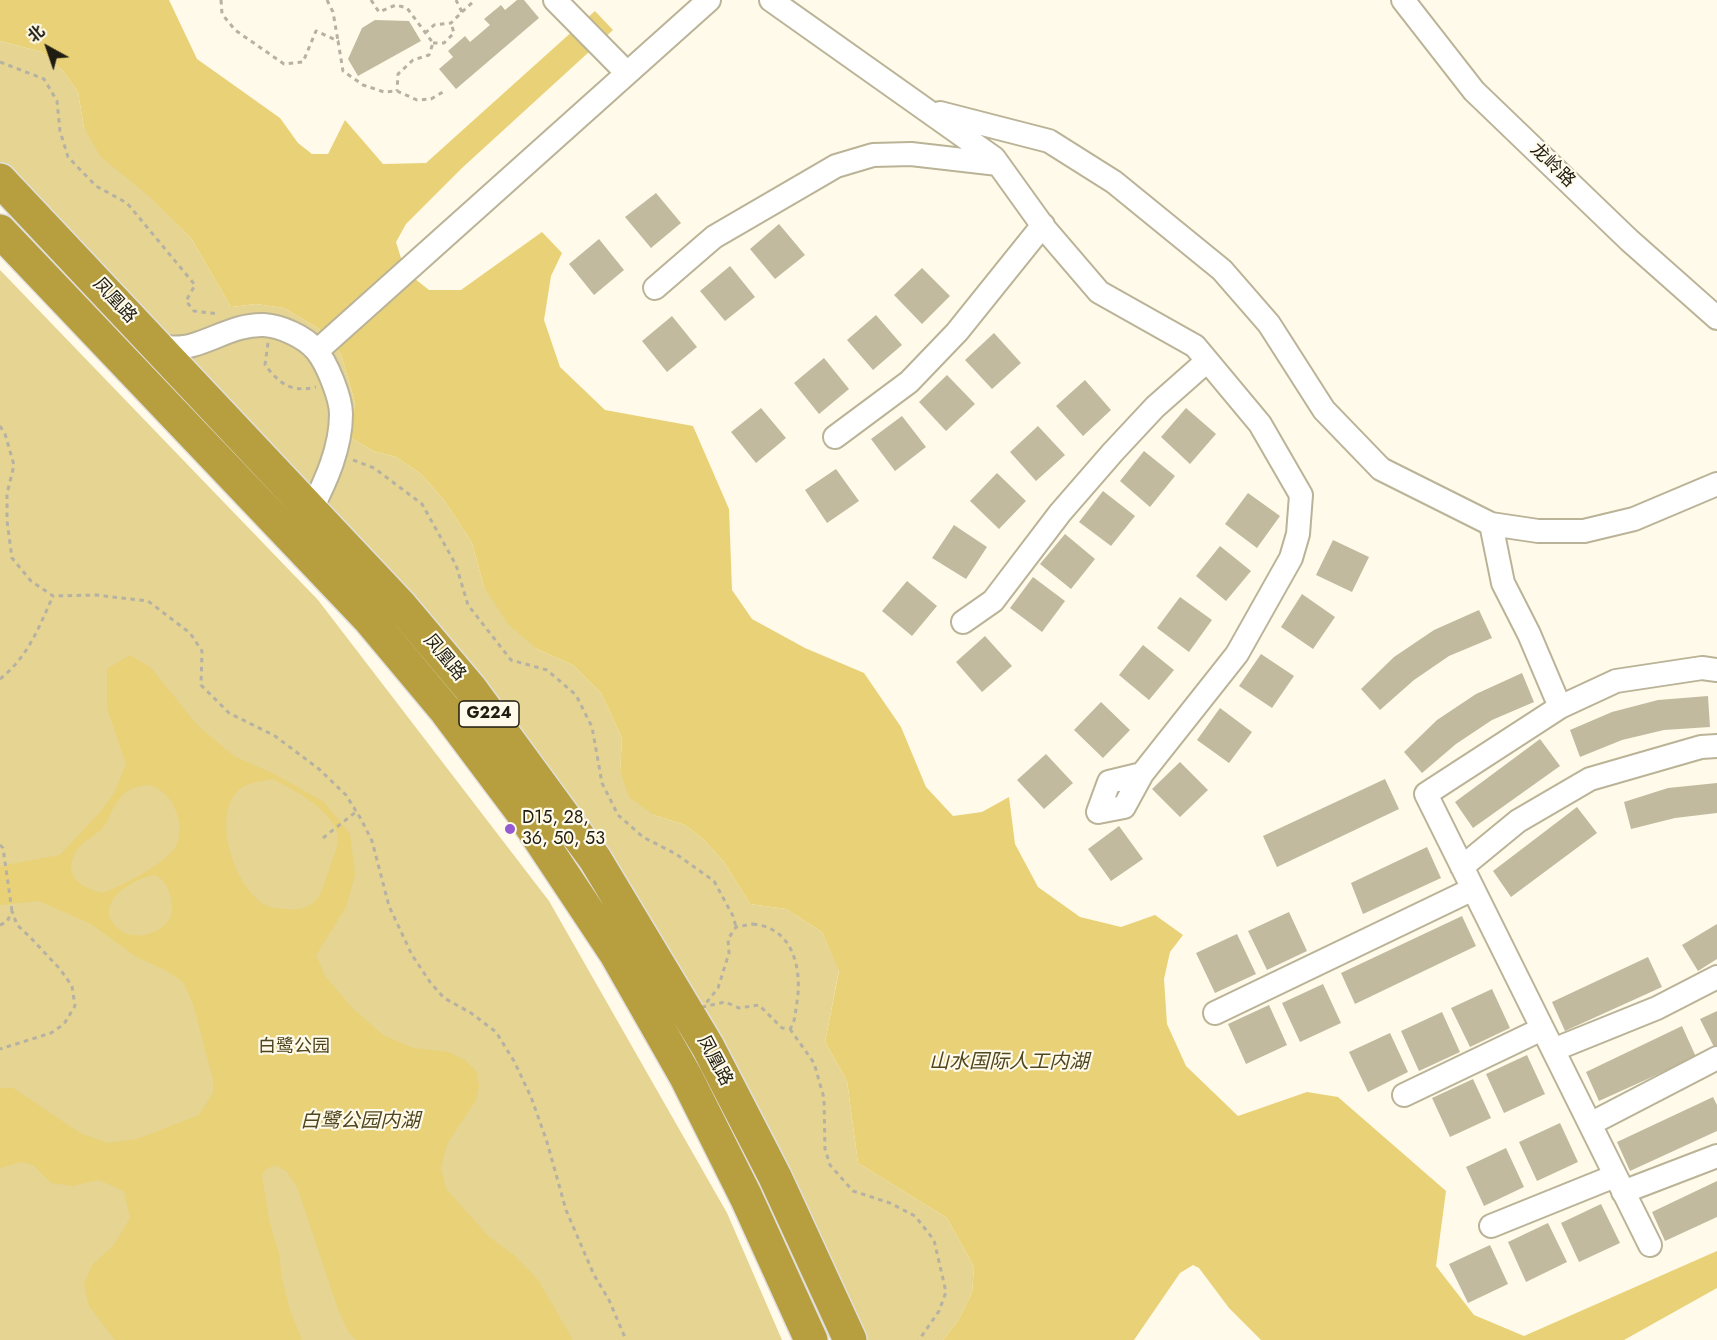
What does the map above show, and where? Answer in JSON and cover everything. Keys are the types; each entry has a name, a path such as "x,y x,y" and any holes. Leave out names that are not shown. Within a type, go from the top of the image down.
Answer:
{"highway":[{"name":"凤凰路","path":"0,180 401,606 470,688 594,859 708,1047 775,1178 850,1340"},
{"name":"凤凰路","path":"0,231 369,619 446,711 521,811 616,954 686,1077 746,1197 811,1340"}],"street":[{"path":"317,351 709,0"},
{"path":"771,0 994,158 1043,225 1099,291 1195,346 1260,424 1301,495 1298,534 1291,558 1237,654 1142,774"},
{"name":"龙岭路","path":"1403,0 1474,91 1629,240 1717,318"},
{"path":"560,5 627,73"},
{"path":"927,110 1049,141 1114,182 1222,270 1269,324 1324,410 1381,469 1491,524 1538,531 1584,531 1634,519 1717,484"},
{"path":"655,288 714,237 836,166 873,155 911,154 998,164"},
{"path":"835,437 891,396 925,365 957,332 1043,225"},
{"path":"157,347 176,348 193,345 239,328 269,326 278,327 304,340 317,351 333,382 341,412 335,453 311,510"},
{"path":"963,622 993,601 1060,513 1113,452 1155,407 1207,361"},
{"path":"1491,524 1503,583 1529,634 1560,707"},
{"path":"1650,1245 1426,794 1560,707 1617,681 1702,668 1717,670"},
{"path":"1462,867 1518,821 1590,779 1701,747 1717,746"},
{"path":"1215,1013 1473,889"},
{"path":"1553,1050 1657,1008 1717,977"},
{"path":"1404,1095 1542,1029"},
{"path":"1590,1124 1717,1058"},
{"path":"1491,1226 1619,1184 1717,1156"}],"path":[{"path":"221,0 222,14 235,30 284,64 303,62 316,31 338,41"},
{"path":"327,0 333,12 343,71 363,85 384,92 397,91 417,100 431,99 443,92"},
{"path":"371,0 379,12 396,5 407,8 434,43"},
{"path":"456,0 462,12"},
{"path":"425,33 434,25 451,23 475,0"},
{"path":"434,43 444,42 454,33 451,23"},
{"path":"397,91 398,74 413,60 429,55 434,43"},
{"path":"0,62 44,79 57,101 60,131 68,157 96,186 128,203 151,231 195,285 186,301 194,311 223,315"},
{"path":"269,326 265,365 275,378 295,390 333,382"},
{"path":"0,426 15,465 7,494 7,521 12,558 31,581 53,596 96,595 148,602 190,633 202,651 201,685 229,713 275,736 319,769 346,795 357,811 372,841 389,906 412,955 444,998 471,1013 496,1032 514,1061 531,1097 547,1142 566,1210 594,1275 609,1300 626,1340"},
{"path":"335,453 374,468 422,504 456,565 468,605 511,660 547,670 576,695 592,727 602,783 618,815 643,837 676,854 714,881 733,916 736,927"},
{"path":"0,679 13,668 26,651 37,633 53,596"},
{"path":"323,838 357,811"},
{"path":"0,1049 51,1033 64,1024 75,1006 72,986 60,969 17,925 12,911 1,846"},
{"path":"0,925 7,922 12,911"},
{"path":"790,1029 795,1020 799,978 794,957 785,941 772,929 753,924 736,927 728,939 729,953 718,988 703,1007 725,1002 739,1008 759,1005 782,1028 790,1029 814,1063 824,1098 825,1149 830,1165 853,1191 891,1203 915,1216 934,1240 946,1292 939,1311 919,1340"}],"green space":[{"path":"0,41 42,52 63,71 78,92 84,128 191,238 231,307 256,304 284,308 318,328 341,354 355,403 350,437 373,451 396,457 421,474 444,500 472,543 484,587 537,649 573,665 601,693 622,738 620,771 654,815 685,825 704,840 724,862 750,904 786,909 822,932 839,970 825,1042 847,1081 858,1163 947,1218 974,1267 972,1293 958,1321 943,1340 859,1340 604,857 172,347 0,164"},
{"name":"白鹭公园","path":"0,270 318,600 549,901 727,1213 782,1340 0,1340"}],"water":[{"name":"山水国际人工内湖","path":"0,0 169,0 197,59 280,118 298,143 312,154 328,154 345,120 383,164 426,163 595,11 613,30 462,168 406,224 396,242 405,271 429,290 461,290 542,232 562,253 551,276 544,320 560,367 605,410 693,426 729,509 732,590 752,619 805,648 864,673 901,727 926,787 953,816 982,812 1009,797 1015,844 1038,887 1080,917 1121,927 1155,915 1183,935 1170,952 1164,979 1167,1024 1186,1066 1238,1116 1307,1092 1338,1097 1446,1191 1436,1266 1474,1315 1524,1336 1717,1251 1717,1288 1624,1340 1261,1340 1229,1308 1199,1268 1193,1265 1180,1273 1134,1340 943,1340 958,1321 972,1293 974,1267 947,1218 858,1163 847,1081 825,1042 839,971 822,932 786,909 750,904 724,862 704,840 685,825 654,815 629,797 620,771 622,738 601,693 573,665 537,649 508,624 484,587 472,543 444,500 421,474 396,457 373,451 350,437 355,403 341,354 318,328 284,308 256,304 231,307 191,238 149,196 101,157 84,128 78,92 63,71 42,52 0,41"},
{"name":"白鹭公园内湖","path":"130,655 151,668 198,726 234,756 274,774 324,802 350,834 355,875 346,907 316,955 325,976 352,1008 383,1035 413,1048 448,1052 465,1060 477,1072 479,1087 476,1100 447,1144 441,1168 446,1189 489,1237 515,1256 538,1280 573,1340 356,1340 349,1333 339,1312 297,1187 287,1172 277,1166 265,1170 262,1176 269,1220 279,1254 282,1279 290,1310 302,1340 115,1340 89,1306 84,1284 92,1265 113,1246 130,1218 124,1191 99,1180 73,1186 51,1183 33,1165 21,1162 0,1168 0,1088 13,1088 80,1133 108,1143 137,1139 199,1115 213,1093 213,1079 193,1004 184,983 167,971 135,956 91,924 39,901 0,905 0,866 60,855 101,811 115,792 126,764 107,708 107,669","holes":["273,779 281,783 323,811 336,829 337,847 325,883 316,900 307,907 281,909 265,905 243,882 235,865 226,828 228,810 234,795 252,783","150,785 164,793 175,809 180,830 176,846 153,867 102,893 79,883 74,878 71,864 79,847 103,827 126,792 136,787","155,875 167,886 171,898 171,915 164,926 158,930 143,935 129,935 113,923 109,914 110,904 124,888"]}],"building":[{"path":"517,0 524,0 539,18 456,89 439,69 453,57 448,51 465,36 470,42 490,25 484,19 501,5 505,10"},
{"path":"375,20 409,21 421,41 358,76 348,59 362,28"},
{"path":"656,193 681,223 651,248 625,217"},
{"path":"779,224 805,255 775,279 750,249"},
{"path":"599,239 624,270 594,295 569,264"},
{"path":"730,266 755,297 725,321 700,291"},
{"path":"922,268 950,296 922,324 894,295"},
{"path":"876,315 902,345 873,370 847,340"},
{"path":"672,316 697,347 667,372 642,341"},
{"path":"994,333 1021,363 992,389 965,360"},
{"path":"824,358 849,389 819,414 794,383"},
{"path":"947,375 975,404 946,431 919,402"},
{"path":"1085,380 1111,410 1083,436 1056,406"},
{"path":"761,408 786,438 756,463 731,432"},
{"path":"1186,408 1216,434 1190,464 1161,437"},
{"path":"902,416 926,447 895,471 871,439"},
{"path":"1038,426 1065,455 1036,481 1010,452"},
{"path":"1144,451 1175,476 1150,507 1120,481"},
{"path":"836,469 859,501 827,523 805,490"},
{"path":"997,473 1026,501 999,529 970,501"},
{"path":"1103,491 1135,516 1111,546 1079,522"},
{"path":"1248,493 1280,516 1257,548 1225,524"},
{"path":"954,525 987,547 966,579 932,558"},
{"path":"1065,534 1095,559 1071,589 1040,564"},
{"path":"1333,540 1369,557 1352,592 1316,575"},
{"path":"1220,546 1251,571 1226,601 1196,576"},
{"path":"1033,577 1065,601 1042,632 1010,608"},
{"path":"907,581 937,606 912,636 882,611"},
{"path":"1302,594 1335,617 1313,649 1281,627"},
{"path":"1180,597 1212,620 1189,652 1157,628"},
{"path":"1479,610 1492,638 1449,656 1414,680 1380,710 1361,689 1394,657 1434,630"},
{"path":"985,636 1012,666 982,692 956,662"},
{"path":"1143,645 1174,670 1149,700 1119,675"},
{"path":"1261,654 1294,676 1272,708 1239,686"},
{"path":"1522,673 1534,702 1492,720 1456,744 1422,773 1404,752 1437,720 1476,694"},
{"path":"1708,696 1710,727 1664,730 1622,740 1580,757 1570,730 1612,712 1658,700"},
{"path":"1101,702 1130,730 1103,758 1074,730"},
{"path":"1220,708 1252,732 1229,763 1197,740"},
{"path":"1540,739 1560,766 1473,828 1455,802"},
{"path":"1046,754 1073,783 1044,809 1017,780"},
{"path":"1180,762 1208,790 1180,817 1152,789"},
{"path":"1385,779 1399,809 1277,867 1263,836"},
{"path":"1717,783 1717,813 1675,818 1631,829 1624,802 1668,788"},
{"path":"1577,807 1597,833 1511,897 1493,871"},
{"path":"1119,826 1143,859 1111,881 1088,849"},
{"path":"1427,847 1441,878 1363,914 1351,883"},
{"path":"1289,912 1307,951 1267,970 1248,931"},
{"path":"1462,916 1476,946 1355,1004 1341,973"},
{"path":"1717,924 1717,959 1698,971 1682,945"},
{"path":"1237,934 1256,974 1215,993 1196,953"},
{"path":"1648,957 1662,987 1565,1031 1552,1002"},
{"path":"1323,984 1341,1023 1300,1042 1282,1003"},
{"path":"1492,989 1510,1028 1470,1047 1451,1008"},
{"path":"1269,1005 1287,1045 1246,1064 1228,1024"},
{"path":"1717,1011 1717,1046 1714,1047 1700,1019"},
{"path":"1442,1012 1460,1052 1419,1071 1401,1031"},
{"path":"1682,1026 1696,1057 1599,1101 1586,1072"},
{"path":"1390,1033 1408,1072 1368,1092 1349,1052"},
{"path":"1527,1055 1545,1094 1504,1113 1486,1074"},
{"path":"1473,1079 1491,1118 1450,1137 1432,1098"},
{"path":"1713,1097 1717,1105 1717,1131 1630,1171 1617,1142"},
{"path":"1560,1123 1578,1162 1537,1181 1519,1142"},
{"path":"1506,1148 1524,1187 1484,1206 1466,1167"},
{"path":"1717,1181 1717,1217 1665,1241 1652,1212"},
{"path":"1601,1204 1620,1243 1579,1262 1561,1223"},
{"path":"1548,1223 1567,1262 1526,1282 1508,1242"},
{"path":"1490,1245 1508,1284 1468,1303 1449,1264"}],"place":[{"name":"D15, 28, 36, 50, 53","path":"510,829"}]}
